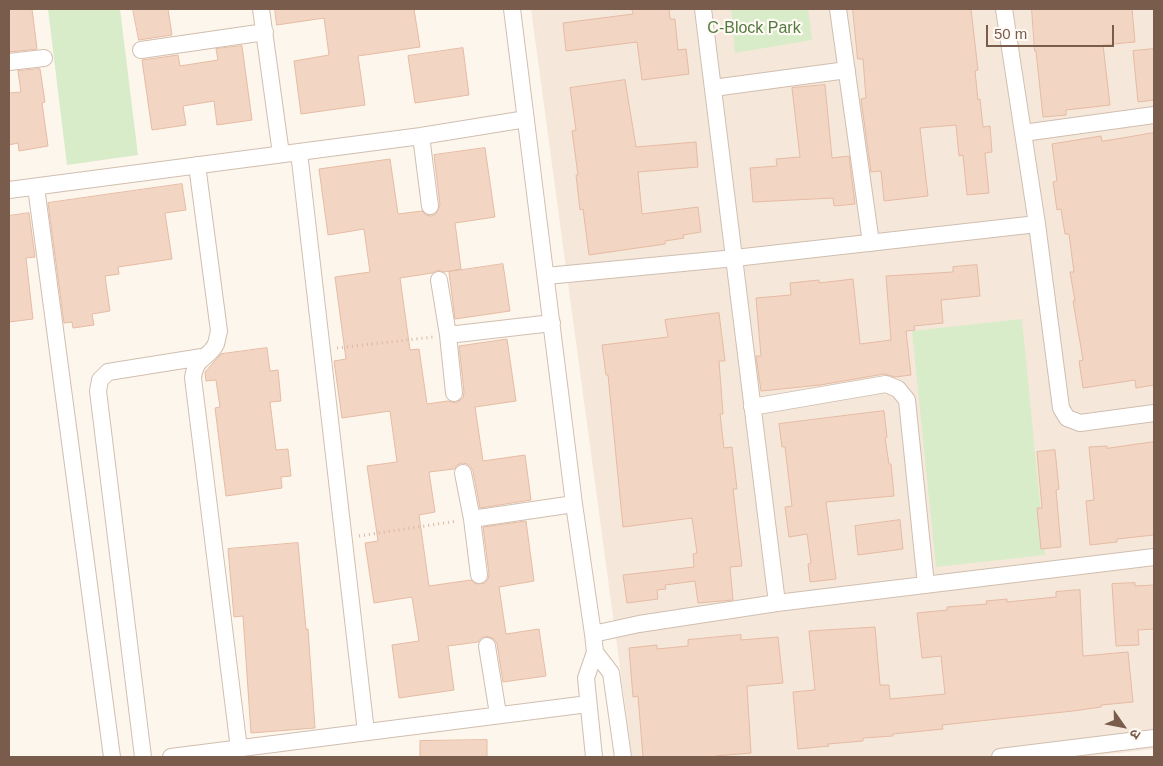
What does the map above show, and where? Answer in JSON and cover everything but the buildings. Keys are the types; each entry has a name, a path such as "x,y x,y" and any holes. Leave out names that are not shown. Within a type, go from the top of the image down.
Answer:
{"street":[{"path":"261,9 281,154"},
{"path":"512,9 574,504 595,652 586,678 594,757"},
{"path":"703,9 777,603"},
{"path":"838,9 871,243"},
{"path":"1004,9 1037,224 1061,408 1066,418 1080,424 1154,413"},
{"path":"141,50 264,32"},
{"path":"9,62 44,58"},
{"path":"712,88 847,70"},
{"path":"1023,133 1154,115"},
{"path":"9,190 421,136 526,119"},
{"path":"421,136 430,206"},
{"path":"299,152 366,732"},
{"path":"197,165 219,331 216,344 194,367 193,378 239,748"},
{"path":"36,187 112,757"},
{"path":"546,276 734,258 1037,224"},
{"path":"439,280 448,335 454,393"},
{"path":"448,335 552,323"},
{"path":"143,757 98,391 100,380 108,372 202,357"},
{"path":"752,407 886,384 898,390 907,400 926,585"},
{"path":"463,473 472,519 479,575"},
{"path":"472,519 574,504"},
{"path":"593,634 639,624 777,603 1154,557"},
{"path":"487,646 498,714"},
{"path":"595,652 611,673 624,757"},
{"path":"171,757 588,704"},
{"path":"1000,757 1154,738"}],"path":[{"path":"322,350 448,335"},
{"path":"344,539 472,519"}],"shaded area":[{"path":"531,9 1154,9 1154,749 1086,757 632,757"}],"green space":[{"path":"48,9 120,9 138,155 67,165"},
{"name":"C-Block Park","path":"731,9 808,9 812,40 735,53"},
{"path":"1022,319 1045,555 936,567 912,331"}]}
